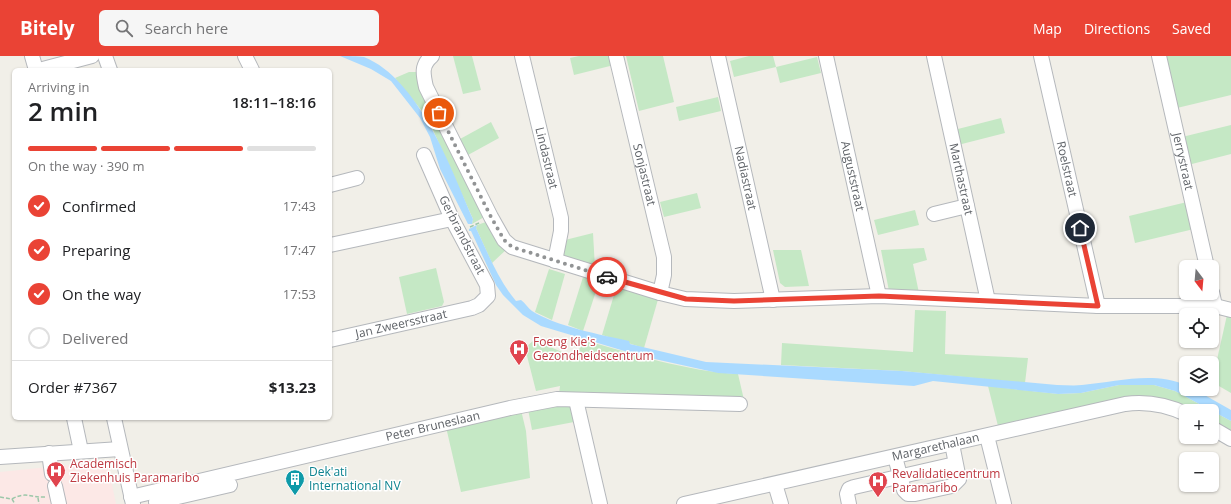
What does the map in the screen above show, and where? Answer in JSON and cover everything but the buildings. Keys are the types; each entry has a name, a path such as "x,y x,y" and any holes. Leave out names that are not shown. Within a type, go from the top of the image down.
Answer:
{"street":[{"path":"32,56 35,68"},
{"path":"47,68 92,56"},
{"path":"106,56 109,68"},
{"path":"245,56 251,68"},
{"path":"432,56 426,61 423,72 426,87 504,240 512,247 555,261 660,293 686,299 734,301 879,296 1098,306 1215,306 1231,310"},
{"name":"Lindastraat","path":"522,56 561,218 561,231 555,261"},
{"name":"Sonjastraat","path":"616,56 664,257 664,275 660,293"},
{"name":"Nadiastraat","path":"718,56 773,300"},
{"name":"Auguststraat","path":"826,56 879,296"},
{"name":"Marthastraat","path":"934,56 988,301"},
{"name":"Roelstraat","path":"1041,56 1098,306"},
{"name":"Jerrystraat","path":"1159,56 1205,260"},
{"name":"Gerbrandstraat","path":"424,155 452,219 489,290 488,296 484,301 472,308"},
{"path":"332,184 357,178"},
{"path":"934,214 967,206"},
{"path":"332,245 452,219"},
{"path":"1214,300 1215,306"},
{"name":"Jan Zweersstraat","path":"332,340 472,308"},
{"name":"Peter Bruneslaan","path":"132,501 226,482 510,408 558,399 740,404"},
{"path":"576,400 600,504"},
{"name":"Margarethalaan","path":"684,504 1137,402 1155,404 1179,412"},
{"path":"74,420 81,451"},
{"path":"114,420 132,501"},
{"path":"1219,432 1231,439"},
{"path":"987,436 1004,504"},
{"path":"895,457 906,499 915,494 952,486 959,479 952,444"},
{"path":"0,457 120,449"},
{"path":"49,453 56,490"},
{"path":"848,490 955,464"},
{"path":"839,470 848,490 847,494 849,504"},
{"path":"775,484 781,504"},
{"path":"156,502 186,490"}],"path":[{"path":"467,228 478,224"},
{"path":"0,497 12,499 25,494 38,498 56,490"},
{"path":"38,498 39,504"},
{"path":"12,499 15,504"}],"shaded area":[{"name":"Academisch Ziekenhuis Paramaribo","path":"107,461 116,504 0,504 0,472"}],"green space":[{"path":"453,56 472,56 481,90 463,94"},
{"path":"579,56 612,56 614,65 574,75 570,58"},
{"path":"626,56 663,56 674,102 639,111"},
{"path":"749,56 773,56 776,67 734,77 730,61"},
{"path":"1165,56 1231,56 1231,95 1177,108"},
{"path":"817,57 821,73 780,83 776,67"},
{"path":"409,72 418,72 486,216 472,224 473,219 433,130 422,111 395,78"},
{"path":"718,97 721,111 679,121 676,107"},
{"path":"1001,118 1005,133 958,145 954,130"},
{"path":"491,122 499,138 468,155 460,139"},
{"path":"1231,125 1231,154 1188,165 1182,137"},
{"path":"697,193 701,208 664,217 660,202"},
{"path":"1187,202 1194,229 1135,243 1129,216"},
{"path":"915,210 919,225 878,235 874,220"},
{"path":"489,221 508,248 492,263 476,228 477,225"},
{"path":"593,233 595,268 561,257 561,241"},
{"path":"924,248 927,260 913,264 919,293 889,291 881,250"},
{"path":"773,250 801,250 809,286 785,287 780,283"},
{"path":"436,268 444,302 442,306 407,314 399,277"},
{"path":"549,269 565,274 552,320 535,312"},
{"path":"583,277 599,282 583,331 568,325"},
{"path":"617,285 659,296 644,348 602,335"},
{"path":"915,310 946,311 945,354 1028,358 1025,383 902,371 781,365 782,343 913,352"},
{"path":"1227,315 1231,316 1231,393 1219,386 1218,356"},
{"path":"534,340 576,358 583,340 679,366 738,374 744,400 559,394 560,386 536,391 525,348"},
{"path":"1119,385 1154,385 1175,391 1179,393 1179,396 1184,396 1199,404 1179,404 1179,407 1169,403 999,430 988,386 1058,394 1081,393"},
{"path":"555,403 570,406 574,422 532,430 528,409"},
{"path":"521,410 526,431 530,478 461,492 446,427"},
{"path":"1219,415 1231,421 1231,434 1219,428"}],"water":[{"path":"340,56 364,57 384,68 401,84 417,104 431,127 454,175 473,219 472,224 468,224 440,169 430,137 420,118 391,81 371,69"},
{"path":"477,225 476,228 504,284 516,301 521,300 532,311 566,326 629,341 630,344 706,362 902,371 1057,385 1079,385 1147,378 1179,383 1179,393 1154,385 1119,385 1081,393 1058,394 933,381 914,386 718,373 641,356 541,326 523,315 503,295 496,285 469,229"},
{"path":"1184,396 1206,396 1231,410 1231,421 1219,415 1219,404 1199,404"}],"way so far":[{"path":"439,113 504,240 512,247 607,277"}],"place":[{"name":"Foeng Kie's Gezondheidscentrum","path":"519,366"},
{"name":"Academisch Ziekenhuis Paramaribo","path":"56,488"},
{"name":"Dek'ati International NV","path":"295,496"},
{"name":"Revalidatiecentrum Paramaribo","path":"878,498"}],"route":[{"path":"607,277 686,299 734,301 879,296 1098,306 1080,228"}]}
